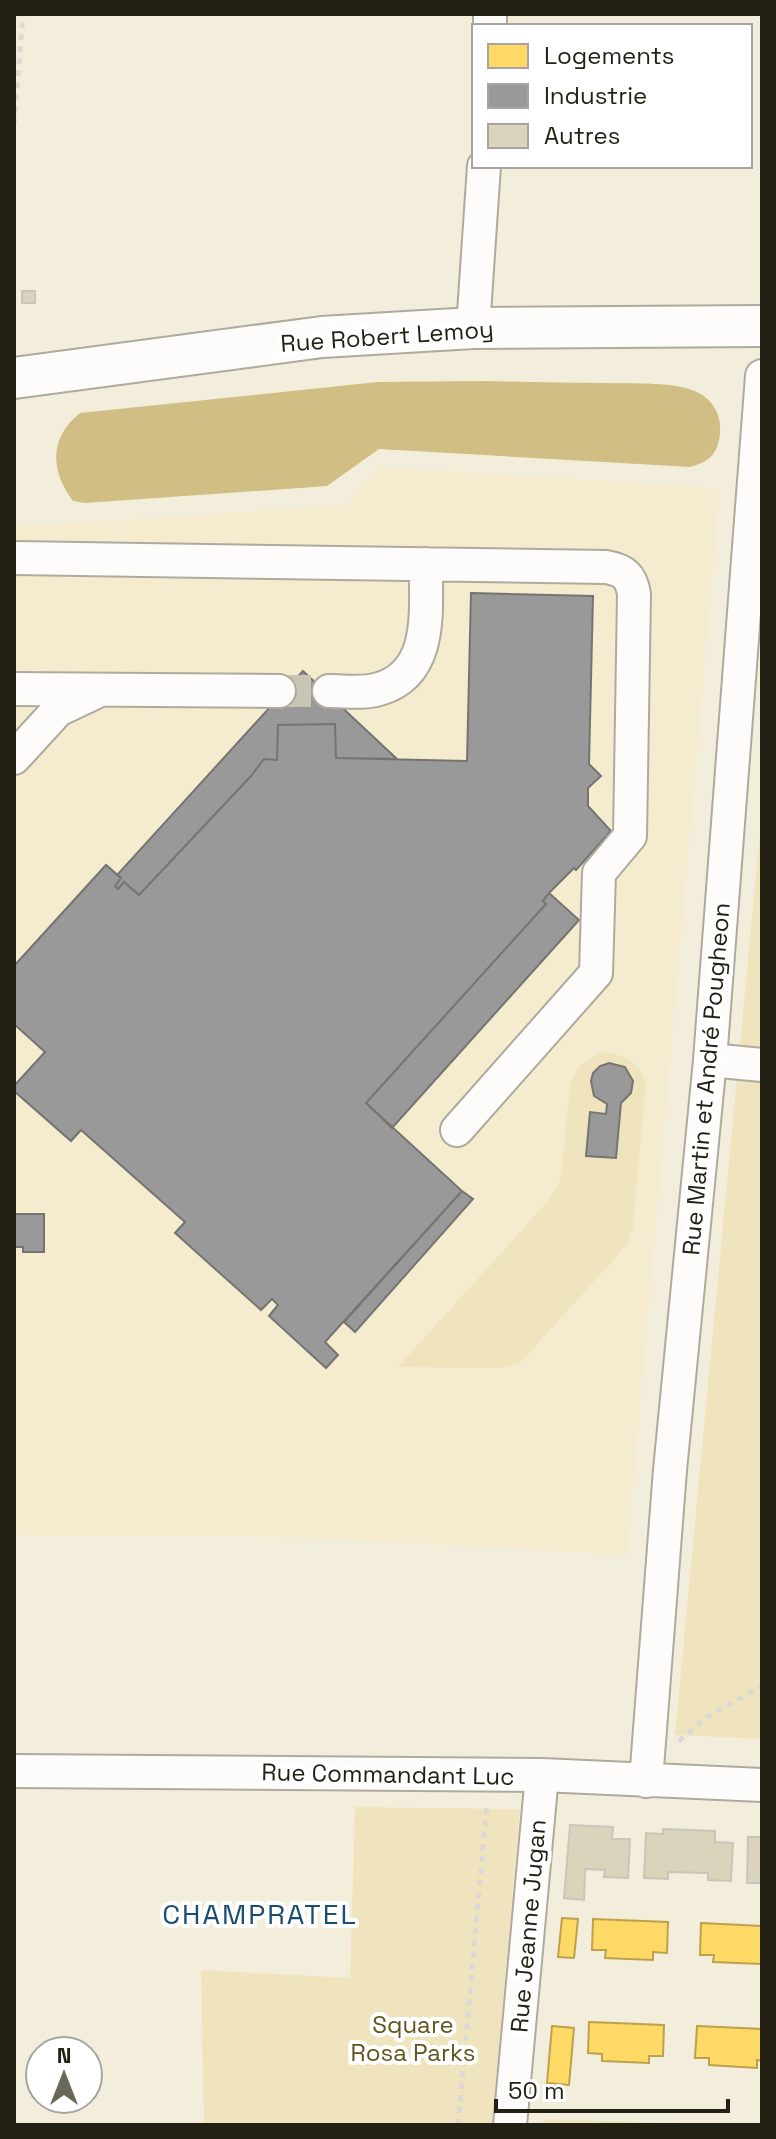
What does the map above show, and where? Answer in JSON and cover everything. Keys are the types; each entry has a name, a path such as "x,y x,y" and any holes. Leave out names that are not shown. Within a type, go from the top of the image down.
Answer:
{"main road":[{"name":"Rue Robert Lemoy","path":"14,378 322,337 473,328 762,326"}],"street":[{"path":"473,328 484,168"},
{"name":"Rue Martin et André Pougheon","path":"646,1781 671,1454 710,1060 762,376"},
{"path":"14,558 606,567 627,574 634,594 630,836 599,873 596,973 457,1130"},
{"path":"329,691 380,689 400,679 415,663 424,642 426,564"},
{"path":"14,758 58,710 75,699 112,688"},
{"path":"14,689 279,691"},
{"path":"710,1060 762,1065"},
{"name":"Rue Commandant Luc","path":"14,1771 542,1775 762,1785"},
{"name":"Rue Jeanne Jugan","path":"510,2125 542,1775"}],"path":[{"path":"14,124 23,14"},
{"path":"672,1747 707,1717 762,1686"}],"shaded area":[{"path":"378,382 654,384 690,389 705,397 714,407 719,419 719,440 709,458 690,467 379,449 327,486 85,503 73,501 57,466 58,444 80,413"},
{"path":"379,467 720,488 627,1555 297,1537 14,1535 14,527 347,505"}],"green space":[{"path":"762,811 762,1739 675,1735"},
{"path":"604,1052 625,1057 636,1065 646,1083 633,1227 627,1245 520,1363 501,1368 398,1367 557,1188 561,1176 570,1086 578,1068","holes":["609,1063 625,1067 633,1085 619,1112 616,1158 587,1156 590,1113 606,1114 607,1104 594,1096 593,1075"]},
{"name":"Square Rosa Parks","path":"355,1807 520,1809 492,2125 204,2125 201,1970 350,1978"},
{"path":"545,2119 756,2125 545,2125"}],"building: Logements":[{"path":"562,1918 578,1919 574,1958 558,1957"},
{"path":"593,1919 668,1922 667,1953 653,1952 653,1960 605,1958 606,1950 592,1950"},
{"path":"701,1923 762,1926 761,1964 713,1962 714,1955 700,1955"},
{"path":"589,2022 664,2025 663,2056 649,2056 649,2063 602,2061 602,2054 588,2053"},
{"path":"552,2026 574,2028 569,2085 547,2083"},
{"path":"697,2026 762,2029 762,2061 757,2060 757,2068 709,2065 709,2058 695,2058"}],"building: Industrie":[{"path":"471,593 593,596 589,764 601,776 588,788 588,806 611,831 576,870 574,868 549,893 543,901 546,904 366,1103 462,1191 325,1342 338,1355 326,1368 269,1316 278,1305 272,1299 261,1310 175,1233 185,1222 81,1130 71,1141 14,1091 14,1086 45,1052 14,1024 14,966 106,865 121,878 115,886 118,889 124,882 139,895 264,759 277,760 278,725 335,724 336,758 467,761"},
{"path":"303,671 397,759 336,758 335,724 278,725 277,760 264,759 139,895 124,882 118,889 115,886 121,878 117,875"},
{"path":"549,893 579,920 392,1128 366,1103 546,904 543,901"},
{"path":"609,1063 625,1067 633,1081 631,1093 621,1103 616,1158 586,1156 590,1112 606,1114 607,1104 594,1096 591,1081 593,1073 600,1066"},
{"path":"462,1191 473,1199 355,1332 344,1322"},
{"path":"14,1214 44,1214 44,1252 23,1252 23,1247 14,1247"}],"building: Autres":[{"path":"22,291 35,291 35,303 22,303"},
{"path":"570,1825 613,1827 612,1839 630,1839 628,1878 604,1877 605,1870 585,1869 584,1900 564,1898"},
{"path":"663,1829 715,1831 715,1842 733,1843 731,1881 708,1880 708,1873 668,1872 668,1879 644,1878 646,1833 663,1834"},
{"path":"748,1837 762,1837 762,1883 747,1883"}],"tunnel":[{"path":"279,691 329,691"}],"district":[{"name":"CHAMPRATEL","path":"260,1914"}]}
